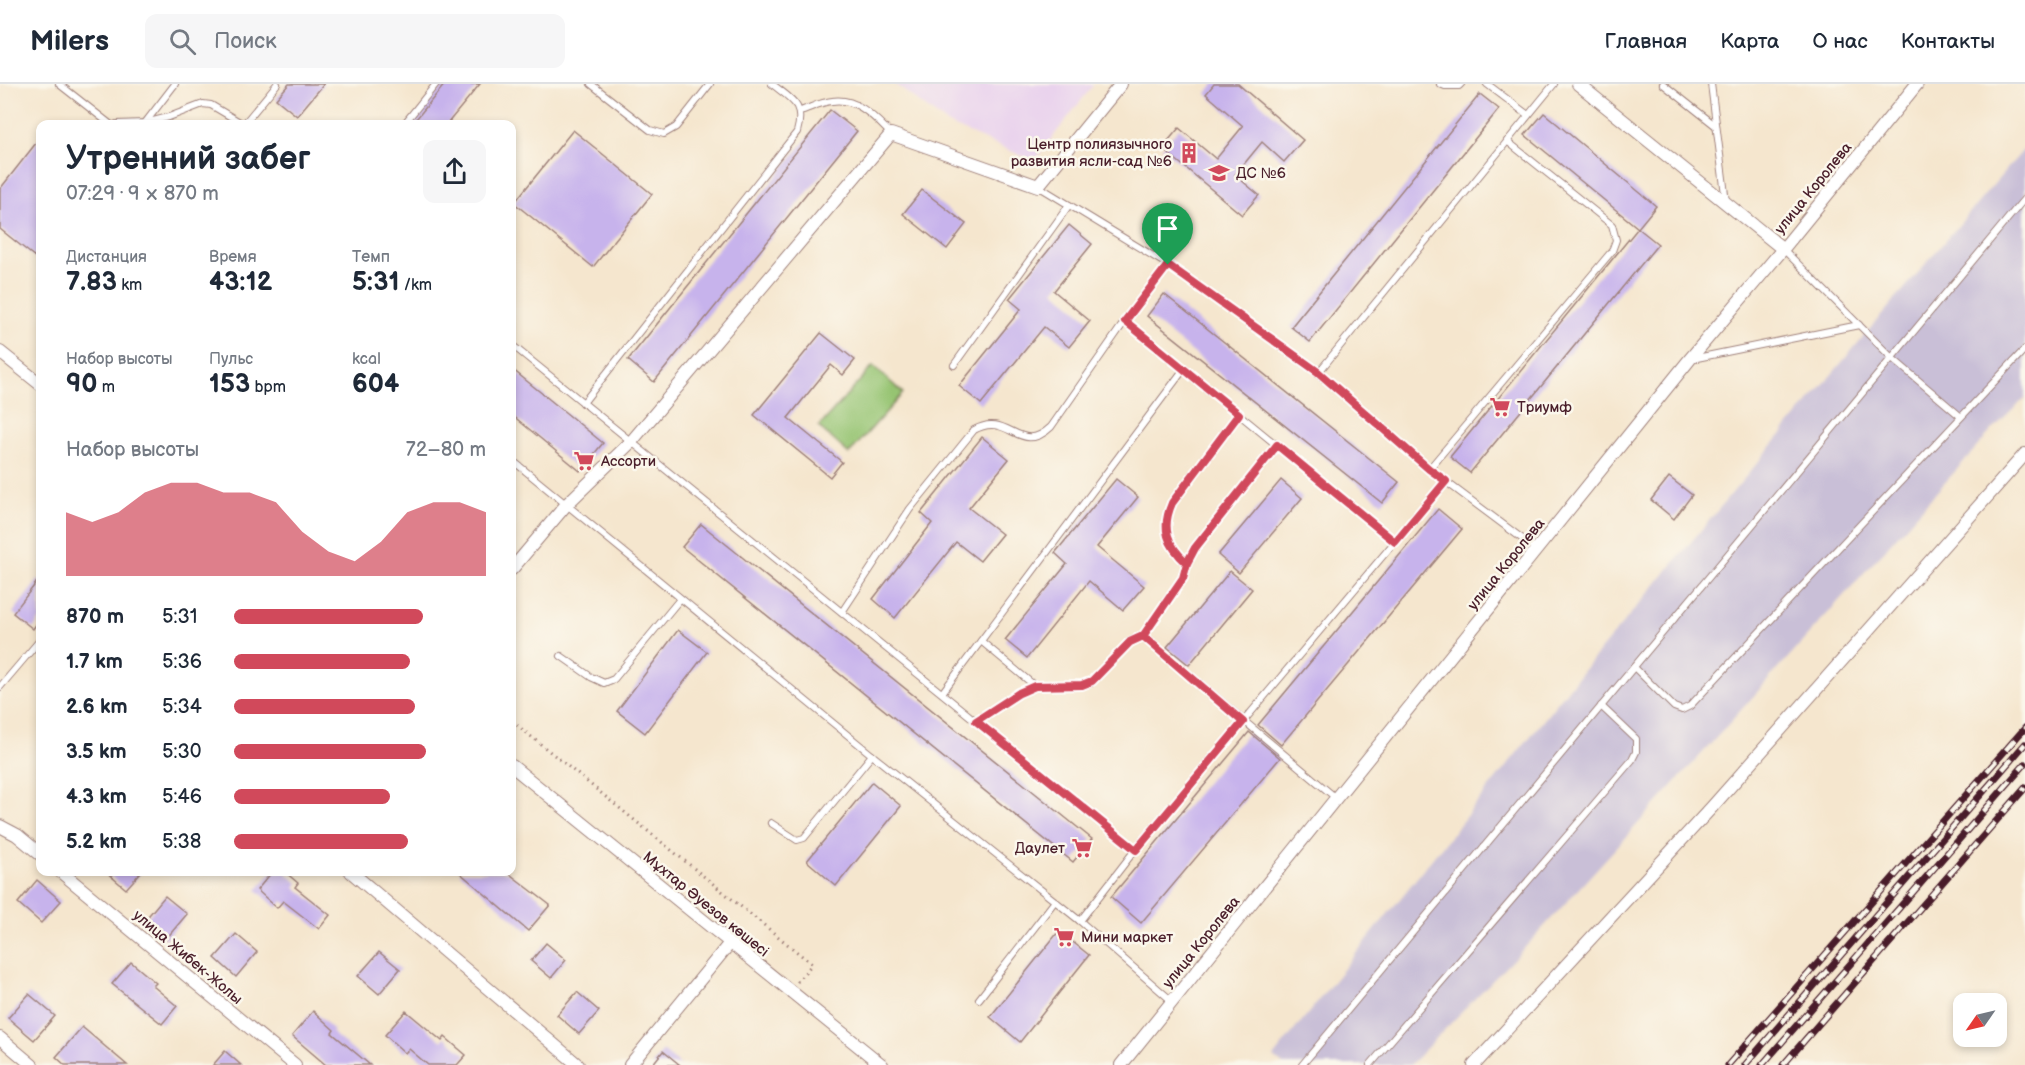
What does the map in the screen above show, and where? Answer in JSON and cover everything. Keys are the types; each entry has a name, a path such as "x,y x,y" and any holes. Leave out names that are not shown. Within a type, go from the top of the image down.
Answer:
{"street":[{"path":"516,564 566,505 631,442 891,134 1038,186 1121,84"},
{"path":"1578,84 1783,249"},
{"name":"улица Королева","path":"1121,1065 1690,359 1917,84"},
{"path":"0,352 36,381"},
{"path":"1474,1065 1712,807 2025,454"},
{"name":"Мұхтар Әуезов көшесі","path":"516,769 882,1065"},
{"path":"0,826 17,835 36,852"},
{"name":"улица Жибек-Жолы","path":"66,876 295,1065"},
{"path":"356,876 578,1065"},
{"path":"630,1065 730,943"},
{"path":"0,1038 32,1065"}],"lane":[{"path":"59,84 105,120"},
{"path":"147,120 175,84"},
{"path":"247,120 277,84"},
{"path":"407,120 436,84"},
{"path":"591,84 650,130 664,134 676,127 710,84"},
{"path":"583,403 797,132 800,111 796,103 772,84"},
{"path":"1440,84 1459,86 1461,84"},
{"path":"1487,84 1528,115"},
{"path":"1318,372 1554,84"},
{"path":"1663,84 1716,126"},
{"path":"1711,84 1726,202"},
{"path":"800,111 832,101 849,102 870,113 891,134"},
{"path":"157,120 203,104 211,105 238,120"},
{"path":"1429,469 1612,251 1616,240 1612,225 1507,141"},
{"path":"1038,186 1168,265 1318,372 1429,469 1537,550"},
{"path":"1302,1065 2025,198"},
{"path":"954,365 1069,205"},
{"path":"1783,249 1892,358 1960,416"},
{"path":"842,612 910,509 974,430 988,423 998,424 1027,438 1038,437 1051,428 1125,321 1168,265"},
{"path":"1125,321 1395,542"},
{"path":"1690,359 1859,325"},
{"path":"516,348 1136,850"},
{"path":"1634,667 1674,707 1682,710 1690,706 2025,349"},
{"path":"942,693 1184,369"},
{"path":"1187,563 1174,551 1170,543 1166,522 1168,512 1172,503 1239,414"},
{"path":"976,721 1019,693 1035,686 1082,685 1092,681 1130,642 1143,636 1183,578 1187,563 1195,548 1277,445"},
{"path":"516,463 872,755 1080,921 1172,1001"},
{"path":"1080,921 1136,850 1446,481"},
{"path":"561,656 591,677 604,683 614,680 680,599"},
{"path":"1143,636 1336,798"},
{"path":"981,641 1035,686"},
{"path":"0,687 36,645"},
{"path":"1370,1065 1632,760 1636,753 1636,739 1601,706"},
{"path":"771,823 796,840 804,838 872,755"},
{"path":"979,999 1055,901"}],"path":[{"path":"516,724 812,964 790,991"}],"shaded area":[{"path":"895,84 1094,84 1034,161 948,124"},
{"path":"2025,148 2025,398 1993,429 1530,942 1410,1065 1283,1065 1273,1057 1582,672"}],"green space":[{"path":"873,366 903,393 849,454 819,427"}],"building":[{"path":"289,84 324,84 297,116 276,99"},
{"path":"445,84 480,84 450,120 415,120"},
{"name":"Центр полиязычного развития ясли-сад №6","path":"1214,84 1238,84 1303,140 1284,162 1262,142 1235,175 1259,195 1242,215 1162,148 1179,128 1216,159 1243,126 1206,94"},
{"path":"1480,94 1499,109 1310,342 1291,327"},
{"path":"830,110 857,131 654,382 628,360"},
{"path":"1544,113 1656,206 1638,228 1525,135"},
{"path":"573,130 652,194 593,267 516,205 516,201"},
{"path":"36,143 36,258 0,229 0,189"},
{"path":"922,190 966,224 947,249 903,214"},
{"path":"1069,225 1092,244 1054,291 1090,321 1069,347 1044,327 981,404 959,386 1021,309 1009,299"},
{"path":"1638,228 1658,244 1470,473 1450,457"},
{"path":"1164,294 1399,482 1382,503 1147,316"},
{"path":"821,333 855,360 843,375 831,365 788,418 842,462 830,477 754,415"},
{"path":"516,372 603,443 580,471 516,418"},
{"path":"982,437 1009,459 969,508 1002,534 980,561 956,542 895,618 873,599 932,523 921,513"},
{"path":"1669,477 1692,495 1674,519 1651,500"},
{"path":"1116,479 1138,497 1097,547 1144,586 1123,610 1089,581 1027,658 1005,640 1067,564 1055,553"},
{"path":"1281,480 1302,498 1239,573 1218,555"},
{"path":"1438,509 1462,529 1281,745 1258,725"},
{"path":"701,524 1092,839 1073,862 682,547"},
{"path":"1230,571 1252,589 1189,665 1167,647"},
{"path":"36,583 36,625 33,629 13,613"},
{"path":"678,630 707,652 645,733 617,711"},
{"path":"1249,732 1280,758 1141,923 1111,897"},
{"path":"872,782 901,806 836,886 807,861"},
{"path":"111,876 137,876 126,889"},
{"path":"269,876 290,876 298,883 295,887 330,915 319,929 283,901 277,908 257,890"},
{"path":"464,876 512,876 550,905 528,931"},
{"path":"37,880 61,901 41,923 18,903"},
{"path":"165,896 187,914 166,939 144,921"},
{"path":"1059,931 1089,955 1020,1042 990,1017"},
{"path":"236,934 257,952 236,977 215,958"},
{"path":"546,943 566,960 551,978 531,961"},
{"path":"379,952 400,969 379,994 358,976"},
{"path":"131,962 156,983 153,986 177,1006 162,1024 112,984"},
{"path":"577,992 599,1011 579,1034 557,1015"},
{"path":"29,994 55,1016 34,1040 8,1018"},
{"path":"313,1011 334,1030 332,1033 370,1065 326,1065 292,1036"},
{"path":"406,1011 442,1041 445,1037 466,1055 457,1065 428,1065 409,1049 405,1053 385,1035"},
{"path":"82,1027 127,1065 65,1065 56,1057"},
{"path":"225,1051 241,1065 213,1065"},
{"path":"663,1051 680,1065 652,1065"}],"railway":[{"path":"1728,1065 2025,728"},
{"path":"1745,1065 2025,744"},
{"path":"1762,1065 2025,764"},
{"path":"1783,1065 2025,788"}],"place":[{"name":"Центр полиязычного развития ясли-сад №6","path":"1189,153"},
{"name":"ДС №6","path":"1219,173"},
{"name":"Триумф","path":"1500,407"},
{"name":"Ассорти","path":"584,461"},
{"name":"Даулет","path":"1082,848"},
{"name":"Мини маркет","path":"1064,937"}],"route":[{"path":"1168,265 1125,321 1239,414 1172,503 1168,512 1166,522 1170,543 1174,551 1187,563 1183,578 1143,636 1243,722 1136,850 976,721 1019,693 1035,686 1082,685 1092,681 1130,642 1143,636 1183,578 1187,563 1195,548 1277,445 1395,542 1446,481 1429,469 1318,372 1168,265"}]}
